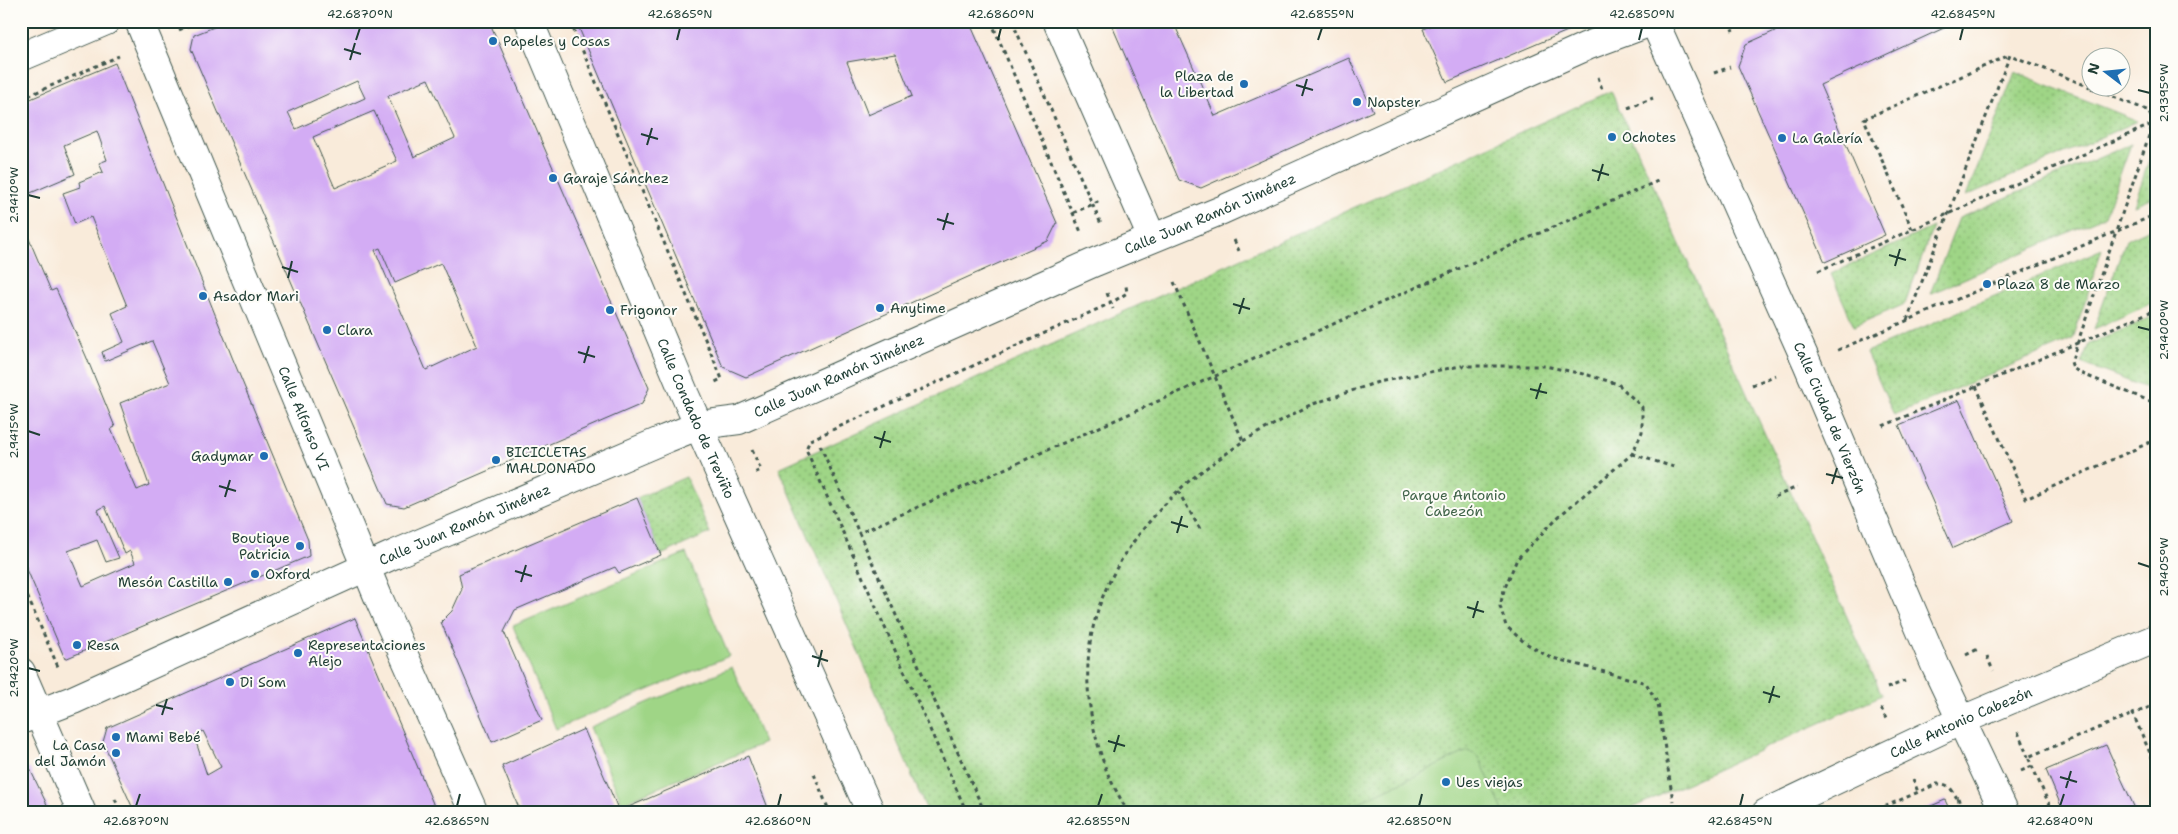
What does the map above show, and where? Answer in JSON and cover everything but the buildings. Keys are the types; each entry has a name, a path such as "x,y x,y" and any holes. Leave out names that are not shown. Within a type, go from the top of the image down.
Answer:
{"street":[{"path":"21,57 106,21"},
{"name":"Calle Alfonso VI","path":"138,21 367,569 474,813"},
{"name":"Calle Condado de Treviño","path":"529,21 685,395 700,425 871,813"},
{"path":"1057,21 1152,238"},
{"name":"Calle Juan Ramón Jiménez","path":"30,717 700,425 740,420 1152,238 1222,210 1587,46 1654,21"},
{"name":"Calle Ciudad de Vierzón","path":"1654,21 1807,363 1960,721 2005,813"},
{"name":"Calle Antonio Cabezón","path":"1766,813 1960,721 2157,638"},
{"path":"21,672 30,717 82,813"}],"path":[{"path":"173,32 198,21"},
{"path":"570,21 725,385"},
{"path":"991,21 1081,232"},
{"path":"1729,21 1733,31"},
{"path":"21,98 124,54"},
{"path":"1912,229 1864,119 2010,55 2080,84"},
{"path":"1907,321 2010,55"},
{"path":"2116,98 2149,111 2155,123 2071,362 2073,368 2080,373 2157,404"},
{"path":"1818,271 2155,123"},
{"path":"859,533 1660,180"},
{"path":"1850,345 2157,214"},
{"path":"1174,282 1243,441"},
{"path":"1883,426 2157,309"},
{"path":"1128,813 1107,772 1092,720 1086,677 1091,636 1102,594 1125,556 1148,524 1178,491 1243,441 1310,405 1378,382 1461,366 1545,366 1588,375 1618,384 1642,407 1642,432 1632,454 1557,518 1517,559 1504,590 1500,606 1506,626 1524,642 1549,657 1646,683 1658,704 1673,801"},
{"path":"685,395 722,379"},
{"path":"1976,386 2026,499 2157,439"},
{"path":"807,444 806,449 966,813"},
{"path":"820,445 984,813"},
{"path":"1632,454 1677,468"},
{"path":"1774,497 1797,487"},
{"path":"1178,491 1200,529"},
{"path":"21,582 59,669"},
{"path":"2053,813 2028,757 2157,704"},
{"path":"2133,714 2157,770"},
{"path":"1870,813 1937,784 1945,783 1950,786 1957,798"}],"green space":[{"path":"2015,72 2138,121 1966,196"},
{"name":"Parque Antonio Cabezón","path":"1611,91 1882,695 1621,813 928,813 779,468"},
{"path":"2157,136 2157,195 2134,205"},
{"path":"2131,144 2105,216 1930,294 1959,218"},
{"path":"2157,226 2157,301 2094,329 2126,240"},
{"path":"1933,227 1905,304 1854,326 1831,274"},
{"path":"2102,249 2073,339 1894,415 1866,352"},
{"path":"2157,315 2157,392 2081,363 2089,344"},
{"path":"686,477 710,533 661,555 637,498"},
{"path":"686,553 729,656 556,729 513,626"},
{"path":"732,667 764,743 622,803 590,727"},
{"name":"Ues viejas","path":"1468,751 1479,757 1504,813 1343,813 1347,808"}],"place":[{"name":"Papeles y Cosas","path":"493,41"},
{"name":"Plaza de la Libertad","path":"1244,84"},
{"name":"Napster","path":"1357,102"},
{"name":"Ochotes","path":"1612,137"},
{"name":"La Galería","path":"1782,138"},
{"name":"Garaje Sánchez","path":"553,178"},
{"name":"Plaza 8 de Marzo","path":"1987,284"},
{"name":"Asador Mari","path":"203,296"},
{"name":"Anytime","path":"880,308"},
{"name":"Frigonor","path":"610,310"},
{"name":"Clara","path":"327,330"},
{"name":"Gadymar","path":"264,456"},
{"name":"BICICLETAS MALDONADO","path":"496,460"},
{"name":"Boutique Patricia","path":"300,546"},
{"name":"Oxford","path":"255,574"},
{"name":"Mesón Castilla","path":"228,582"},
{"name":"Resa","path":"77,645"},
{"name":"Representaciones Alejo","path":"298,653"},
{"name":"Di Som","path":"230,682"},
{"name":"Mami Bebé","path":"116,737"},
{"name":"La Casa del Jamón","path":"116,753"},
{"name":"Ues viejas","path":"1446,782"}]}
